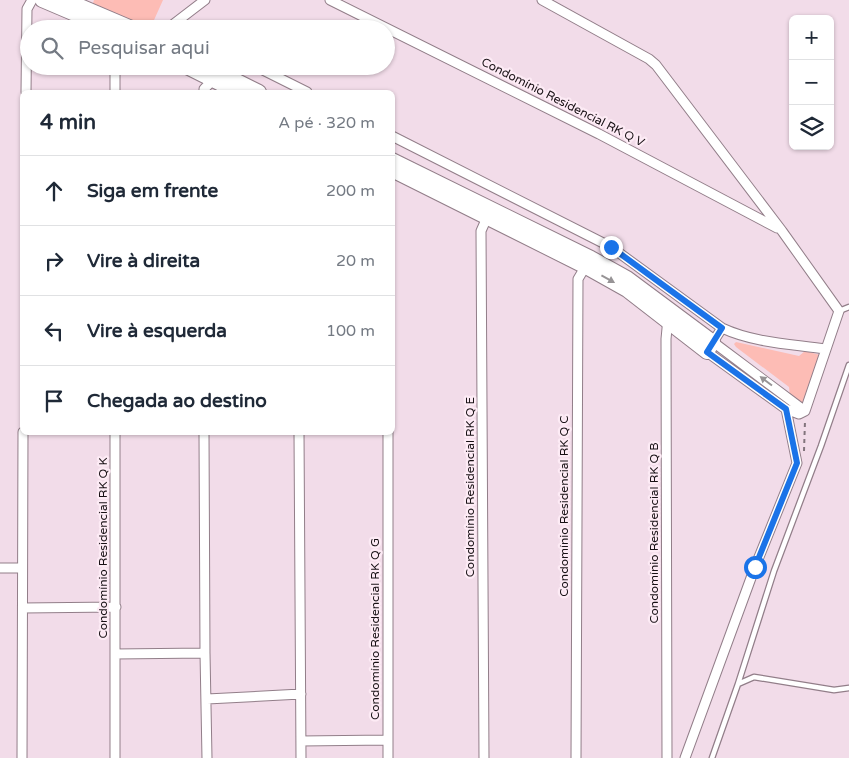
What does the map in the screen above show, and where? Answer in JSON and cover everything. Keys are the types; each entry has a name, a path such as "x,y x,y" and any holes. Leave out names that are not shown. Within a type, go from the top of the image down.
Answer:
{"street":[{"path":"27,20 27,9 32,0"},
{"path":"42,0 97,20"},
{"path":"66,0 102,20"},
{"path":"178,20 205,0"},
{"name":"Condomínio Residencial RK Q V","path":"330,0 370,20"},
{"name":"Condomínio Residencial RK Q V","path":"542,0 649,60 656,66 782,231 839,311"},
{"name":"Condomínio Residencial RK Q V","path":"395,32 599,134 782,231"},
{"path":"26,75 26,90"},
{"path":"115,75 115,90"},
{"path":"211,75 253,90"},
{"path":"217,75 235,90"},
{"path":"273,75 303,90"},
{"path":"204,90 220,78"},
{"path":"395,138 611,247 722,328 734,334 826,349"},
{"path":"396,169 588,262 627,278 668,308 710,347 786,409 799,414 805,411 839,311"},
{"name":"Condomínio Residencial RK Q E","path":"484,758 481,231 485,222 494,215"},
{"path":"588,262 668,323 710,347 805,411"},
{"name":"Condomínio Residencial RK Q C","path":"576,758 578,279 588,262"},
{"name":"Condomínio Residencial RK Q B","path":"667,758 666,339 668,308"},
{"path":"710,347 722,328"},
{"path":"685,758 755,567 797,463 786,409"},
{"path":"22,758 23,435"},
{"name":"Condomínio Residencial RK Q K","path":"115,435 115,654 205,653"},
{"path":"204,435 207,758"},
{"path":"299,435 301,758"},
{"name":"Condomínio Residencial RK Q G","path":"388,435 388,758"},
{"path":"0,568 22,568"},
{"path":"23,608 116,607"},
{"path":"115,654 115,758"},
{"path":"207,699 301,694"},
{"path":"301,741 387,740"}],"lane":[{"path":"839,311 849,307"},
{"path":"712,758 774,571 849,365"},
{"path":"738,684 754,677 834,690 849,688"}],"shaded area":[{"path":"94,0 163,0 154,20 124,20 93,3"},
{"path":"736,342 799,356 805,351 820,355 805,401 801,404 790,397 789,387 736,347 734,344"}],"route":[{"path":"611,247 722,328 707,352 786,409 797,463 755,567"}]}
